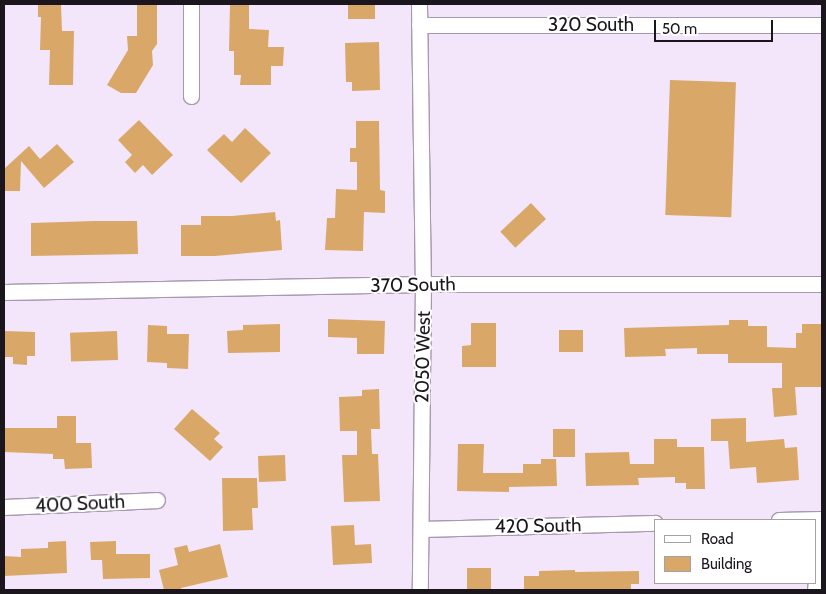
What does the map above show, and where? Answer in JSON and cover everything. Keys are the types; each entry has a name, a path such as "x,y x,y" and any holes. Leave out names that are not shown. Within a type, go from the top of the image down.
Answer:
{"street":[{"path":"191,4 191,96"},
{"name":"2050 West","path":"419,4 423,284 420,590"},
{"name":"320 South","path":"419,25 822,25"},
{"name":"370 South","path":"4,292 423,284 822,284"},
{"name":"400 South","path":"4,507 157,500"},
{"name":"420 South","path":"421,529 654,523"},
{"path":"816,574 822,526"}],"building":[{"path":"38,4 61,4 62,31 74,31 73,85 49,85 50,50 40,50 41,17 38,17"},
{"path":"137,4 157,4 157,44 152,51 153,65 136,93 121,93 107,85 128,50 127,36 137,36"},
{"path":"230,4 249,4 249,29 269,30 268,47 284,47 283,66 271,66 271,85 240,85 241,75 234,75 234,51 229,51"},
{"path":"348,4 375,4 375,19 348,19"},
{"path":"379,42 380,90 352,91 352,82 346,82 345,43"},
{"path":"670,80 736,82 731,217 665,215"},
{"path":"139,120 173,155 152,175 143,165 135,173 125,162 132,155 118,140"},
{"path":"356,121 379,121 380,190 385,191 385,213 364,212 363,251 325,250 327,218 335,218 336,189 357,190 357,162 350,162 350,148 356,148"},
{"path":"245,128 271,153 241,183 207,150 224,134 232,142"},
{"path":"57,144 74,162 44,188 21,161 20,191 4,191 4,169 29,146 40,159"},
{"path":"531,203 546,219 515,248 500,232"},
{"path":"275,212 276,221 280,220 282,250 215,256 181,256 181,225 201,225 201,216 232,216"},
{"path":"137,221 138,254 31,256 31,223"},
{"path":"328,319 385,321 384,354 357,354 357,338 328,337"},
{"path":"729,320 748,320 748,326 767,326 767,347 796,348 796,333 802,333 802,324 822,324 822,387 795,387 797,415 774,417 772,388 782,388 782,363 728,363 728,354 697,354 697,348 665,349 666,356 625,357 624,328 729,325"},
{"path":"471,323 496,323 496,367 462,367 462,346 471,345"},
{"path":"280,324 280,352 228,353 227,331 243,330 243,325"},
{"path":"148,325 167,326 167,334 189,334 188,369 167,368 167,363 147,362"},
{"path":"559,330 583,330 583,352 559,352"},
{"path":"4,331 35,332 35,356 27,356 27,365 13,364 13,357 4,357"},
{"path":"117,331 118,360 71,362 70,333"},
{"path":"379,389 380,429 371,429 372,454 378,454 380,501 344,502 342,455 357,455 357,431 340,431 339,397 362,396 362,390"},
{"path":"192,409 220,433 214,439 223,447 210,461 174,429"},
{"path":"57,416 76,416 76,443 91,443 92,468 65,469 64,459 53,459 53,454 4,452 4,428 57,428"},
{"path":"746,418 746,442 784,439 785,448 797,447 799,480 757,483 756,467 730,469 728,441 711,441 711,419"},
{"path":"553,429 575,429 575,457 553,457"},
{"path":"654,439 677,439 677,447 704,447 705,489 686,489 686,483 675,483 675,477 638,478 639,485 586,486 585,453 629,452 630,464 654,464"},
{"path":"458,444 484,444 483,473 523,473 523,464 541,464 541,459 556,459 557,486 509,487 509,492 457,491"},
{"path":"285,455 286,481 259,482 258,456"},
{"path":"222,478 257,478 258,508 252,508 253,530 223,531"},
{"path":"354,525 355,545 371,544 372,563 333,565 331,526"},
{"path":"66,541 67,573 4,576 4,556 21,557 21,549 48,548 48,542"},
{"path":"116,541 116,554 150,554 150,578 103,579 102,560 91,560 90,542"},
{"path":"220,544 228,577 181,588 182,590 164,590 159,570 178,565 174,548 187,545 189,552"},
{"path":"467,568 491,568 491,590 467,590"},
{"path":"575,570 575,572 639,571 639,584 631,584 631,590 524,590 524,576 539,576 539,571"}]}
